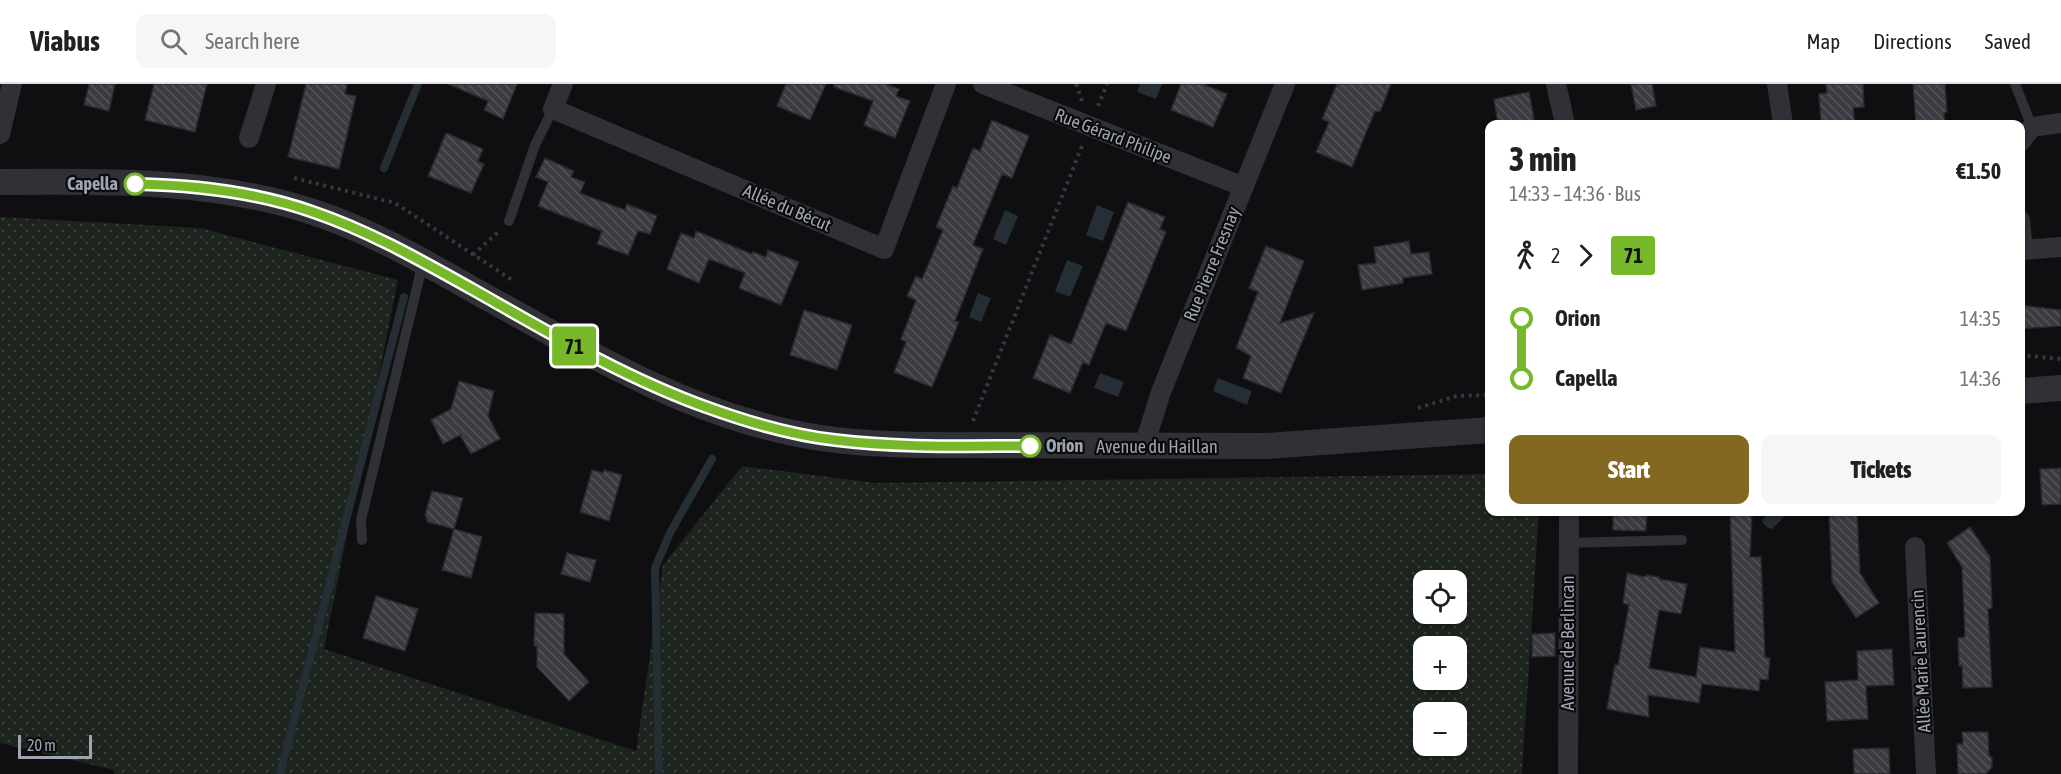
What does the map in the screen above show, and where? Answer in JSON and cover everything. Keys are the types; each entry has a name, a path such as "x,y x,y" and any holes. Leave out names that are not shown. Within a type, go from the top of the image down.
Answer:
{"street":[{"path":"0,134 12,84"},
{"path":"249,138 266,84"},
{"path":"553,109 563,84"},
{"name":"Allée du Bécut","path":"553,109 884,249 946,84"},
{"name":"Rue Gérard Philipe","path":"983,84 1244,187"},
{"name":"Rue Pierre Fresnay","path":"1144,446 1161,392 1285,84"},
{"path":"1556,84 1564,120"},
{"path":"1777,84 1782,120"},
{"path":"2026,134 2061,123"},
{"name":"Avenue du Haillan","path":"0,182 189,186 230,191 312,211 378,238 608,364 666,391 754,423 822,438 876,444 1267,446 1485,430"},
{"path":"2025,250 2061,247"},
{"path":"2025,391 2061,388"},
{"name":"Avenue de Berlincan","path":"1568,774 1569,516"},
{"name":"Allée Marie Laurencin","path":"1915,547 1926,774"}],"lane":[{"path":"2015,84 2023,120"},
{"path":"509,221 535,145 553,109"},
{"path":"362,540 361,520 423,262"},
{"path":"1567,543 1682,540"}],"path":[{"path":"980,426 970,427 1107,84"},
{"path":"292,178 395,202 513,281"},
{"path":"473,255 509,221"},
{"path":"2025,355 2061,359"},
{"path":"1417,408 1458,396 1485,395"}],"shaded area":[{"path":"1140,84 1162,84 1156,99 1137,92"},
{"path":"1097,205 1114,212 1103,241 1086,235"},
{"path":"1005,210 1018,216 1006,245 993,239"},
{"path":"0,217 200,228 398,280 324,649 636,751 663,565 742,466 876,483 1485,474 1485,516 1539,516 1522,774 114,774 114,770 0,743"},
{"path":"1067,260 1083,266 1070,297 1055,291"},
{"path":"978,293 991,298 981,322 969,317"},
{"path":"1100,373 1124,382 1118,397 1094,388"},
{"path":"1218,378 1252,391 1247,405 1213,391"},
{"path":"1766,516 1785,516 1772,529 1762,522"}],"building":[{"path":"89,84 115,84 109,111 84,105"},
{"path":"154,84 207,84 195,132 145,120"},
{"path":"306,84 347,84 345,94 356,96 339,169 288,157"},
{"path":"448,84 517,84 503,119 484,110 488,101"},
{"path":"786,84 826,84 810,120 777,106"},
{"path":"834,84 885,84 899,89 896,96 910,101 895,138 864,125 873,101 834,87"},
{"path":"1181,84 1202,84 1227,94 1213,127 1171,110"},
{"path":"1337,84 1391,84 1380,112 1375,111 1352,167 1316,152 1329,122 1322,119"},
{"path":"1631,84 1652,84 1656,106 1636,110"},
{"path":"1826,84 1863,84 1864,107 1853,108 1854,120 1821,120 1819,94 1827,93"},
{"path":"1913,84 1945,84 1947,112 1944,113 1945,120 1916,120"},
{"path":"1529,92 1534,120 1497,120 1494,99"},
{"path":"992,120 1029,136 1012,178 1002,174 973,245 983,249 955,321 959,322 932,387 894,372 906,342 901,339 916,300 907,296 916,276 922,279 943,230 936,227 953,186 957,188 973,148 980,151"},
{"path":"446,133 483,149 478,161 484,164 471,193 428,176"},
{"path":"545,158 574,171 571,177 585,182 580,193 625,210 627,204 657,216 650,234 638,231 628,255 597,244 602,231 538,206 548,182 536,177"},
{"path":"1128,202 1165,217 1160,229 1166,232 1126,331 1106,323 1089,365 1083,362 1070,393 1033,378 1050,335 1071,344"},
{"path":"696,231 752,254 753,252 766,257 768,250 799,262 781,305 739,288 745,273 709,259 699,283 667,269 681,233 694,238"},
{"path":"1409,241 1411,254 1429,252 1432,274 1403,278 1403,283 1362,290 1358,265 1376,263 1374,247"},
{"path":"1266,246 1304,261 1280,323 1314,313 1281,393 1243,378 1251,356 1236,348 1258,292 1249,288"},
{"path":"2025,306 2061,310 2061,326 2025,329"},
{"path":"804,310 852,325 837,370 790,355"},
{"path":"459,381 494,391 488,416 500,439 471,454 460,435 443,444 431,420 451,409"},
{"path":"2061,468 2061,504 2042,505 2040,469"},
{"path":"592,470 603,473 604,470 622,475 609,521 580,512"},
{"path":"432,491 463,498 454,529 428,522 425,515"},
{"path":"1613,516 1647,516 1646,531 1613,530"},
{"path":"1730,516 1752,516 1750,557 1761,557 1765,657 1770,658 1768,680 1760,679 1759,691 1702,684 1699,703 1648,695 1649,717 1607,709 1629,605 1623,603 1627,573 1644,577 1647,575 1659,577 1687,584 1681,614 1659,610 1649,668 1696,677 1700,647 1735,652"},
{"path":"1829,516 1857,516 1860,573 1879,603 1856,618 1832,582"},
{"path":"1970,527 1990,557 1992,608 1988,609 1992,687 1963,688 1962,666 1959,666 1958,638 1965,637 1962,567 1947,543"},
{"path":"454,529 482,537 471,578 442,570"},
{"path":"567,553 596,560 590,582 561,574"},
{"path":"376,596 418,609 405,651 363,638"},
{"path":"535,613 564,614 564,654 589,682 569,701 537,667 537,646 534,646"},
{"path":"1555,633 1555,656 1532,657 1532,634"},
{"path":"1892,649 1894,685 1866,686 1868,719 1827,721 1825,682 1858,680 1857,651"},
{"path":"1962,732 1988,732 1992,767 1986,774 1958,774 1957,744 1963,744"},
{"path":"1889,748 1890,774 1854,774 1853,749"}],"waterway":[{"path":"384,168 418,84"},
{"path":"280,774 404,297"},
{"path":"659,774 655,568 670,533 712,459"}],"bus line":[{"name":"71","path":"135,184 189,186 230,191 312,211 351,226 405,252 608,364 656,387 754,423 832,440 876,444 1030,446"}],"place":[{"name":"Capella","path":"135,184"},
{"name":"Orion","path":"1030,446"}]}
